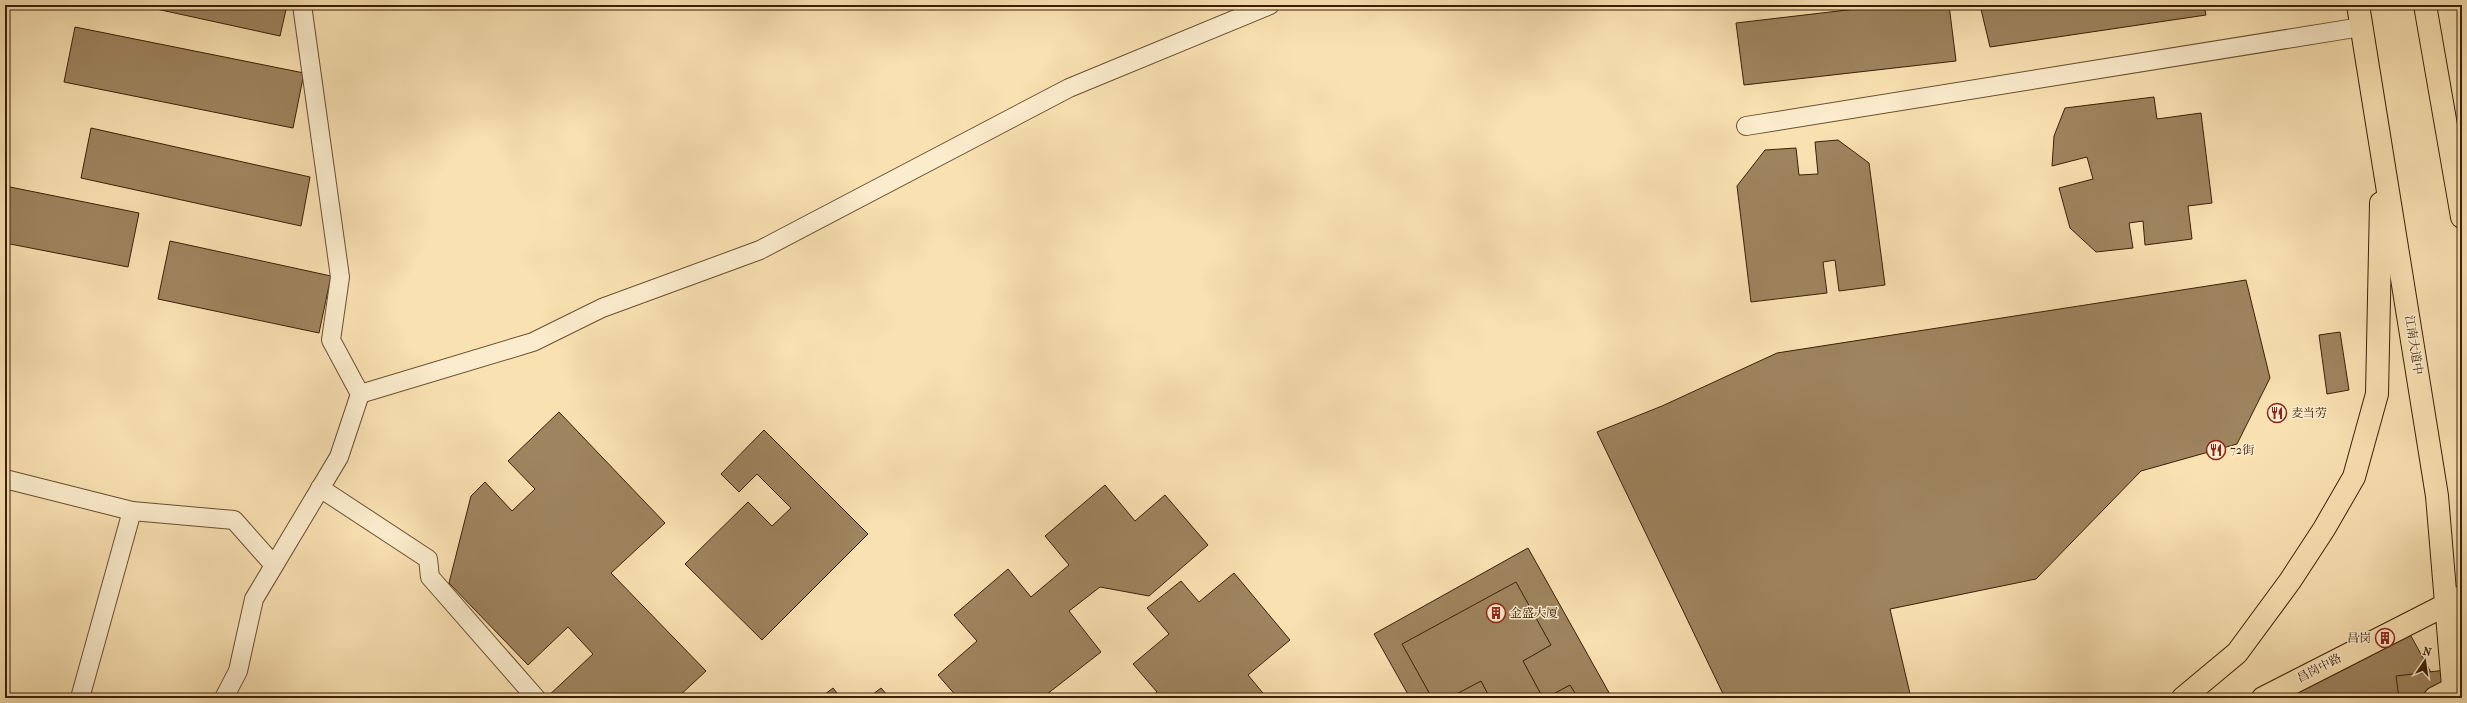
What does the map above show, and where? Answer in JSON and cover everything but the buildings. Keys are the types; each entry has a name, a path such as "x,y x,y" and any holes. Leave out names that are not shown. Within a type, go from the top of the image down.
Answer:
{"main road":[{"name":"江南大道中","path":"2358,5 2455,600 2451,692"},
{"path":"2425,5 2462,217"},
{"path":"2183,698 2237,653 2290,581 2324,529 2354,477 2377,394 2382,147"},
{"name":"昌岗中路","path":"2263,698 2455,600"}],"lane":[{"path":"224,698 238,670 254,599 273,564 339,457 360,394 331,340 340,277 302,5"},
{"path":"360,394 533,342 602,308 760,250 1068,88 1270,5"},
{"path":"1746,126 2361,27"},
{"path":"5,479 132,511 234,520 273,564"},
{"path":"320,488 428,559 430,577 536,698"},
{"path":"80,698 132,511"}],"place":[{"name":"麦当劳","path":"2277,413"},
{"name":"72街","path":"2216,450"},
{"name":"金盛大厦","path":"1496,613"},
{"name":"昌岗","path":"2385,638"}]}
